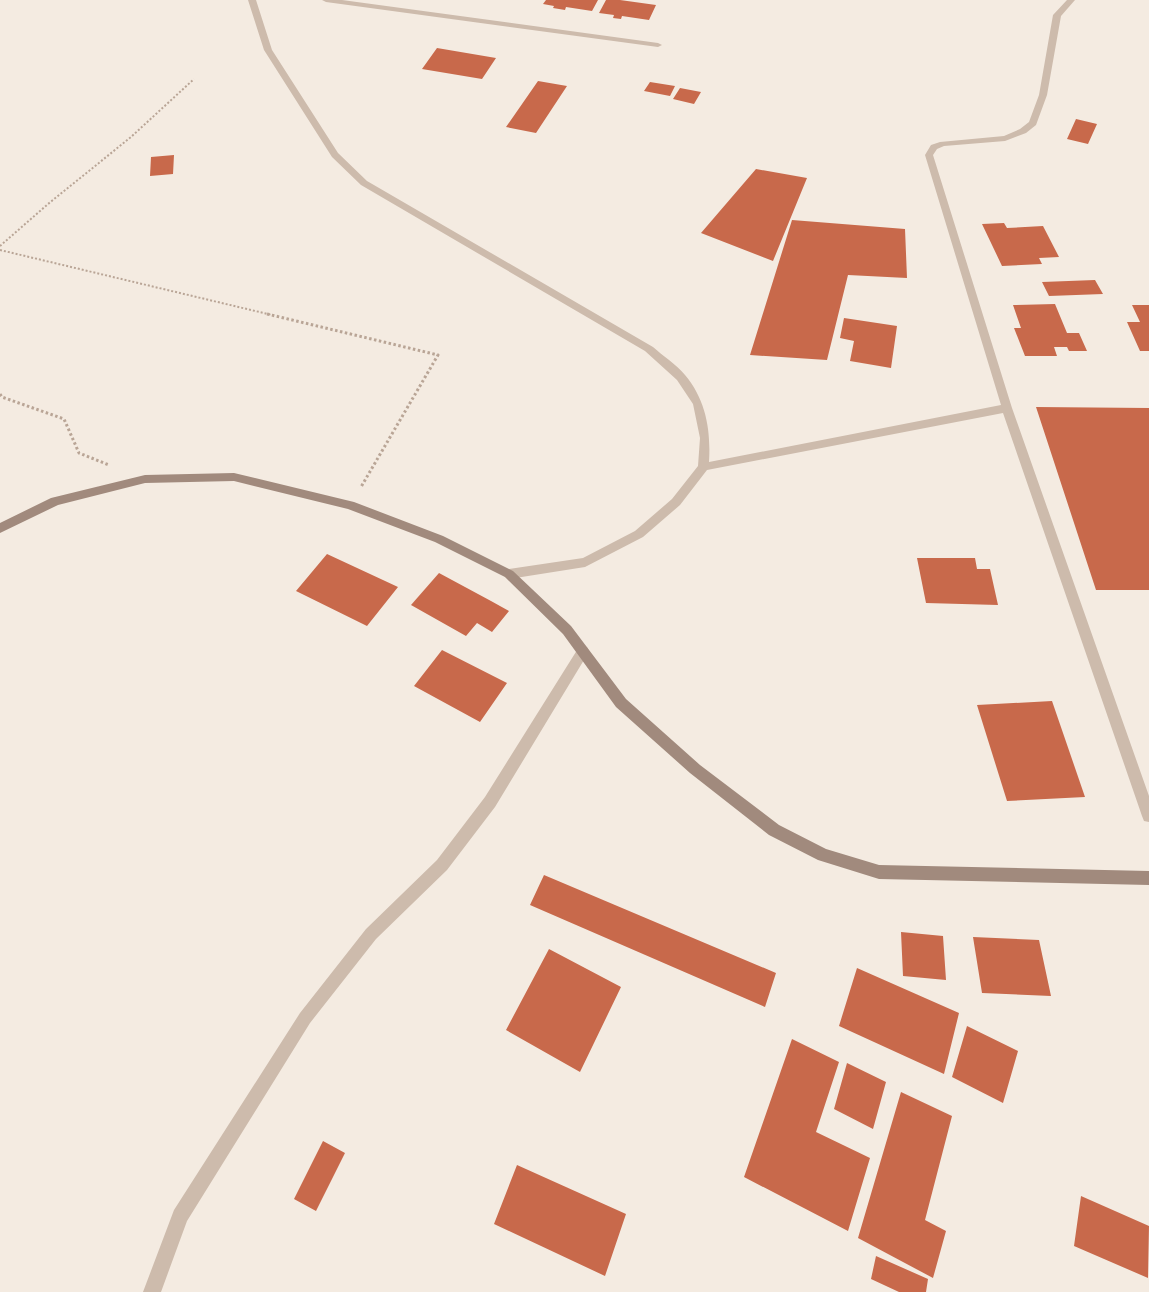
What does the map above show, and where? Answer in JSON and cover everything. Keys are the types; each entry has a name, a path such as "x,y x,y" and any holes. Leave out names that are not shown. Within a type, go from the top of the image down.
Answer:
{"main road":[{"path":"0,528 55,502 145,479 234,477 350,505 439,539 509,574 567,630 621,702 694,769 774,830 823,855 879,872 1149,878"}],"street":[{"path":"252,0 268,50 335,155 364,183 649,348 681,377 698,404 705,438 703,467 676,502 639,534 586,562 509,574"},
{"path":"326,0 658,46"},
{"path":"1071,0 1062,8 1057,16 1043,95 1034,122 1023,131 1005,138 943,144 934,147 929,155 1007,408 1149,816"},
{"path":"703,467 1007,408"},
{"path":"152,1292 180,1216 305,1018 371,934 442,865 490,802 583,651"}],"path":[{"path":"0,248 48,204 131,137 194,79"},
{"path":"0,248 438,356 350,505"},
{"path":"0,394 2,397 64,419 79,453 145,479"}],"building":[{"path":"546,0 598,0 592,11 566,7 565,10 553,8 554,6 543,4"},
{"path":"606,0 656,5 649,20 622,16 621,19 613,18 614,15 599,13"},
{"path":"437,48 496,58 482,79 422,69"},
{"path":"538,81 567,86 536,133 506,127"},
{"path":"650,82 675,86 670,96 644,91"},
{"path":"680,88 701,92 694,104 673,99"},
{"path":"1076,119 1097,124 1088,144 1067,139"},
{"path":"174,155 173,174 150,176 151,157"},
{"path":"756,169 807,178 773,261 701,233"},
{"path":"792,220 905,229 907,278 848,275 827,360 750,355"},
{"path":"1004,223 1007,228 1043,226 1059,257 1039,258 1042,264 1002,266 982,224"},
{"path":"1095,280 1103,294 1049,296 1042,282"},
{"path":"1055,304 1067,333 1079,333 1087,351 1069,351 1067,347 1054,347 1057,356 1025,356 1014,328 1021,328 1013,305"},
{"path":"1132,305 1149,305 1149,351 1140,351 1127,322 1140,322"},
{"path":"844,318 897,326 891,368 850,361 854,341 840,338"},
{"path":"1036,407 1149,408 1149,590 1096,590"},
{"path":"327,554 398,587 367,626 296,591"},
{"path":"917,558 975,558 977,569 990,569 998,605 926,603"},
{"path":"439,573 509,611 492,632 477,623 466,636 411,605"},
{"path":"442,650 507,683 480,722 414,686"},
{"path":"1052,701 1085,797 1007,801 977,705"},
{"path":"544,875 776,973 765,1007 530,905"},
{"path":"901,932 943,936 946,980 903,976"},
{"path":"973,937 1039,940 1051,996 982,993"},
{"path":"549,949 621,987 580,1072 506,1030"},
{"path":"857,968 959,1013 944,1074 839,1026"},
{"path":"967,1026 1018,1051 1003,1103 952,1077"},
{"path":"792,1039 839,1062 816,1132 870,1158 848,1231 744,1177"},
{"path":"847,1063 886,1082 873,1129 834,1109"},
{"path":"901,1092 952,1116 925,1220 946,1231 933,1278 858,1238"},
{"path":"323,1141 345,1153 316,1211 294,1199"},
{"path":"517,1165 626,1214 605,1276 494,1224"},
{"path":"1081,1196 1149,1226 1148,1278 1074,1246"},
{"path":"876,1256 928,1279 926,1292 899,1292 871,1279"}]}
